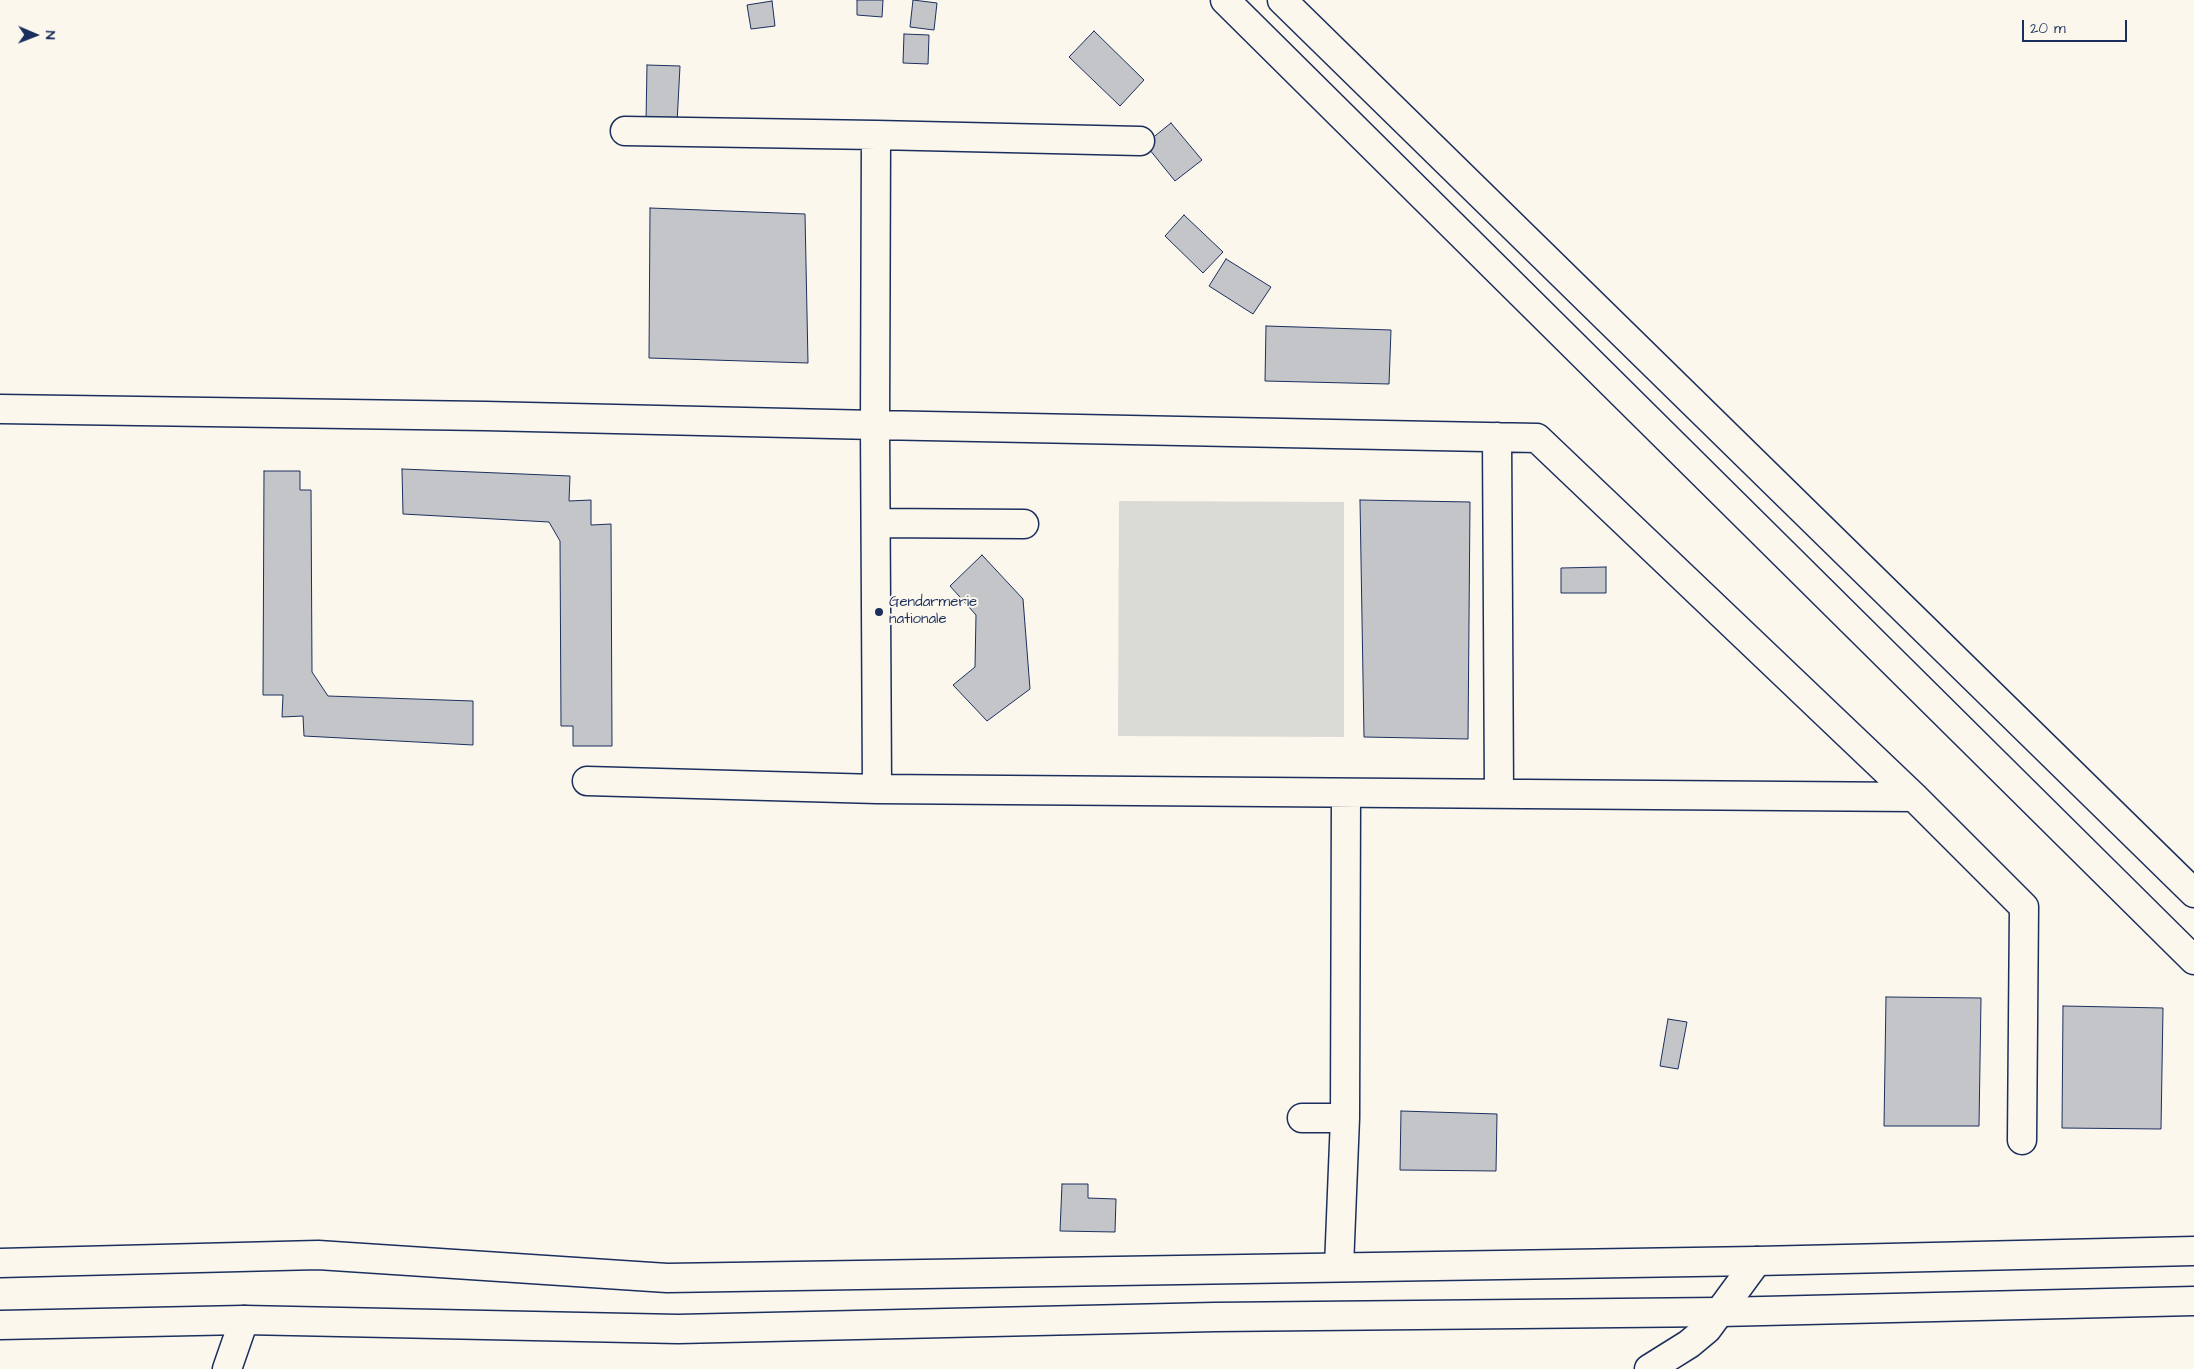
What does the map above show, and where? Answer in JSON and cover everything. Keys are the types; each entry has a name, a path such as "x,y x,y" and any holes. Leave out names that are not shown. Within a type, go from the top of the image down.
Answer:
{"street":[{"path":"1224,0 2194,960"},
{"path":"1282,0 2194,893"},
{"path":"624,131 1140,140"},
{"path":"876,136 877,789"},
{"path":"0,410 485,416 1537,438 1914,798 2024,908 2022,1140"},
{"path":"1497,437 1499,794"},
{"path":"876,522 1024,524"},
{"path":"587,781 877,789 1914,798"},
{"path":"1339,1268 1345,1118 1346,793"},
{"path":"1302,1118 1345,1118"},
{"path":"0,1263 318,1255 667,1278 1757,1261 2194,1251"},
{"path":"1650,1369 1698,1338 1720,1312 1757,1261"},
{"path":"0,1325 244,1320 678,1329 1215,1317 1720,1312 2194,1301"},
{"path":"227,1369 244,1320"}],"shaded area":[{"path":"1119,501 1344,502 1344,737 1118,736"}],"building":[{"path":"857,0 883,0 882,17 857,15"},
{"path":"913,0 937,3 934,30 910,27"},
{"path":"772,1 775,26 751,29 747,5"},
{"path":"1094,31 1144,80 1120,106 1069,57"},
{"path":"904,34 929,35 928,64 903,63"},
{"path":"647,65 680,66 677,123 646,122"},
{"path":"1171,123 1202,160 1175,181 1145,144"},
{"path":"650,208 805,214 808,363 649,358"},
{"path":"1184,215 1223,252 1203,273 1165,236"},
{"path":"1226,259 1271,287 1253,314 1209,286"},
{"path":"1266,326 1391,330 1389,384 1265,381"},
{"path":"402,469 570,476 569,501 591,500 591,525 611,524 612,746 573,746 573,726 561,726 560,541 549,522 403,514"},
{"path":"264,471 300,471 300,490 311,490 312,672 328,696 473,701 473,745 304,736 303,716 282,717 283,695 263,695"},
{"path":"1360,500 1470,502 1468,739 1364,737"},
{"path":"982,555 1023,599 1030,689 987,721 953,685 975,667 976,615 950,586"},
{"path":"1606,567 1606,593 1561,593 1561,568"},
{"path":"1886,997 1981,998 1979,1126 1884,1126"},
{"path":"2063,1006 2163,1008 2161,1129 2062,1128"},
{"path":"1668,1019 1687,1022 1678,1069 1660,1066"},
{"path":"1401,1111 1497,1114 1496,1171 1400,1170"},
{"path":"1062,1184 1088,1184 1088,1198 1116,1199 1115,1232 1060,1231"}],"place":[{"name":"Gendarmerie nationale","path":"879,612"}]}
